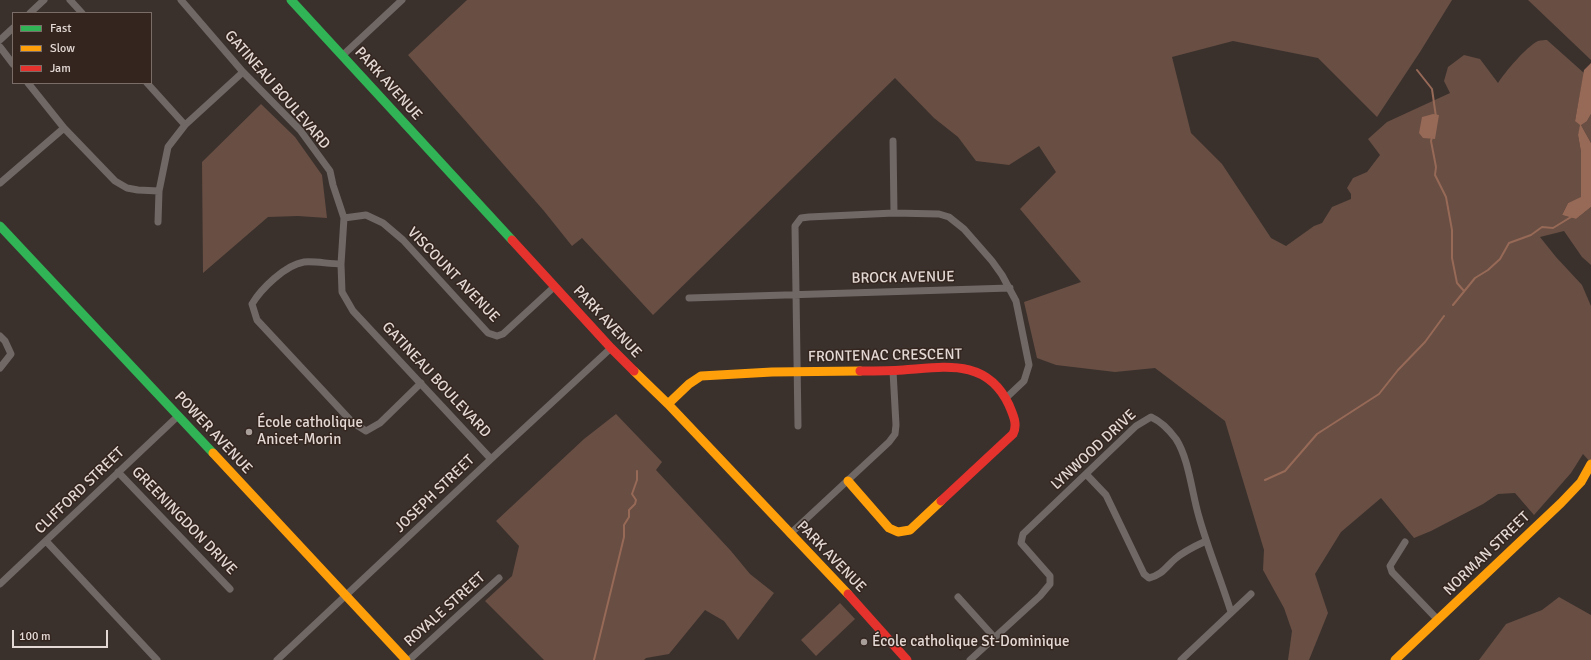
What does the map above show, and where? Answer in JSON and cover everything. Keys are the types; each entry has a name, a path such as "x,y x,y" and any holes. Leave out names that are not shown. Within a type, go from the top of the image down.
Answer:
{"street":[{"path":"31,12 44,0"},
{"path":"70,0 81,12"},
{"name":"GATINEAU BOULEVARD","path":"181,0 243,72 300,130 330,171 344,218 341,264 342,292 353,311 491,459"},
{"name":"PARK AVENUE","path":"291,0 611,348 668,404 907,660"},
{"path":"343,55 402,0"},
{"path":"0,40 12,29"},
{"path":"0,47 12,63"},
{"path":"158,222 159,191 168,147 185,125 243,72"},
{"path":"29,84 64,128 115,181 127,188 159,191"},
{"path":"148,84 185,125"},
{"path":"0,183 64,128"},
{"path":"893,141 894,213"},
{"path":"798,426 795,226 802,218 894,213 939,214 949,218 964,229 992,261 1010,288 1016,302 1029,365 1024,381 1006,398"},
{"name":"VISCOUNT AVENUE","path":"344,218 366,215 383,223 403,240 488,333 497,336 502,334 554,286"},
{"name":"POWER AVENUE","path":"0,226 346,596 408,660"},
{"path":"341,264 304,262 290,267 258,294 252,304 257,320 352,422 366,431 380,423 421,383"},
{"name":"BROCK AVENUE","path":"689,298 1010,288"},
{"path":"0,336 5,341 11,354 0,368"},
{"name":"JOSEPH STREET","path":"277,660 611,348"},
{"name":"FRONTENAC CRESCENT","path":"668,404 689,384 701,376 798,371 893,371 959,368 971,369 983,375 1006,398 1015,420 1016,431 910,530 898,532 889,528 848,481"},
{"path":"790,534 889,442 895,434 896,425 893,371"},
{"name":"CLIFFORD STREET","path":"0,584 178,416"},
{"name":"LYNWOOD DRIVE","path":"970,660 1040,596 1050,584 1050,576 1021,543 1023,534 1136,426 1151,417 1157,419 1175,438 1184,458 1193,497 1206,541 1232,612"},
{"name":"NORMAN STREET","path":"1395,660 1566,498 1581,482 1591,464"},
{"name":"GREENINGDON DRIVE","path":"118,472 230,589"},
{"path":"1086,474 1106,495 1144,574 1149,578 1158,576 1175,559 1189,548 1206,541"},
{"path":"46,541 157,660"},
{"path":"1405,542 1390,566 1392,572 1438,620"},
{"name":"ROYALE STREET","path":"408,660 499,578"},
{"path":"1180,660 1251,594"},
{"path":"958,597 994,637"}],"shaded area":[{"path":"467,0 1452,0 1377,117 1318,58 1233,41 1172,57 1191,133 1222,164 1271,238 1286,246 1314,226 1322,223 1332,207 1351,199 1351,194 1347,188 1353,178 1367,172 1380,155 1368,139 1387,122 1450,93 1444,81 1448,67 1464,55 1480,59 1498,83 1511,66 1533,44 1538,41 1547,40 1584,73 1575,121 1587,121 1591,114 1591,143 1581,125 1578,135 1581,152 1581,198 1568,203 1562,215 1576,219 1591,207 1591,265 1582,257 1564,231 1540,237 1582,285 1591,306 1591,463 1583,454 1571,473 1534,515 1515,493 1498,494 1483,504 1431,531 1414,538 1381,498 1341,532 1315,574 1328,613 1309,660 1288,660 1292,631 1284,608 1263,570 1264,550 1225,421 1155,368 1115,372 1056,365 1037,358 1024,302 1081,282 1020,209 1056,172 1039,146 1009,165 976,161 958,137 934,118 895,78 653,315 582,238 572,246 544,211 408,55"},
{"path":"1528,0 1591,0 1591,60"},
{"path":"1591,63 1591,114 1587,121 1581,125 1591,143 1591,207 1576,219 1562,215 1568,203 1581,197 1581,152 1578,135 1580,125 1575,121 1584,70"},
{"path":"261,104 295,137 322,175 327,218 298,216 268,217 203,273 202,162"},
{"path":"1433,114 1439,115 1435,139 1423,138 1419,133 1422,117"},
{"path":"616,414 662,462 656,470 731,551 750,574 774,593 738,640 724,621 705,610 669,654 646,658 644,660 544,660 485,601 512,576 519,546 496,521 584,439"},
{"path":"1559,597 1591,615 1591,660 1479,660 1506,624 1542,610"},
{"path":"840,603 855,619 816,656 801,640"}],"waterway":[{"path":"1417,70 1432,89 1436,117"},
{"path":"1432,137 1431,141 1436,167 1435,175 1446,197 1452,230 1452,258 1457,283 1464,291"},
{"path":"1453,305 1475,278 1488,270 1500,259 1509,243 1531,235 1542,227 1553,228 1571,217"},
{"path":"1265,480 1285,471 1317,434 1379,394 1398,370 1425,342 1444,316"},
{"path":"594,660 624,537 624,525 629,517 629,510 635,504 636,500 632,494 637,480 637,471"}],"traffic: fast":[{"path":"291,0 512,240"},
{"path":"0,226 213,453"}],"traffic: slow":[{"path":"634,371 668,404 848,594"},
{"path":"668,404 689,384 701,376 772,372 860,371"},
{"path":"213,453 406,660"},
{"path":"1395,660 1561,503 1581,482 1591,464"},
{"path":"848,481 889,528 898,532 910,530 941,501"}],"traffic: jam":[{"path":"512,240 634,371"},
{"path":"860,371 892,371 949,367 964,369 977,372 989,379 1000,390 1009,405 1013,416 1015,423 1013,434 941,501"},
{"path":"848,594 907,660"}],"place":[{"name":"École catholique Anicet-Morin","path":"249,432"},
{"name":"École catholique St-Dominique","path":"864,642"}]}
